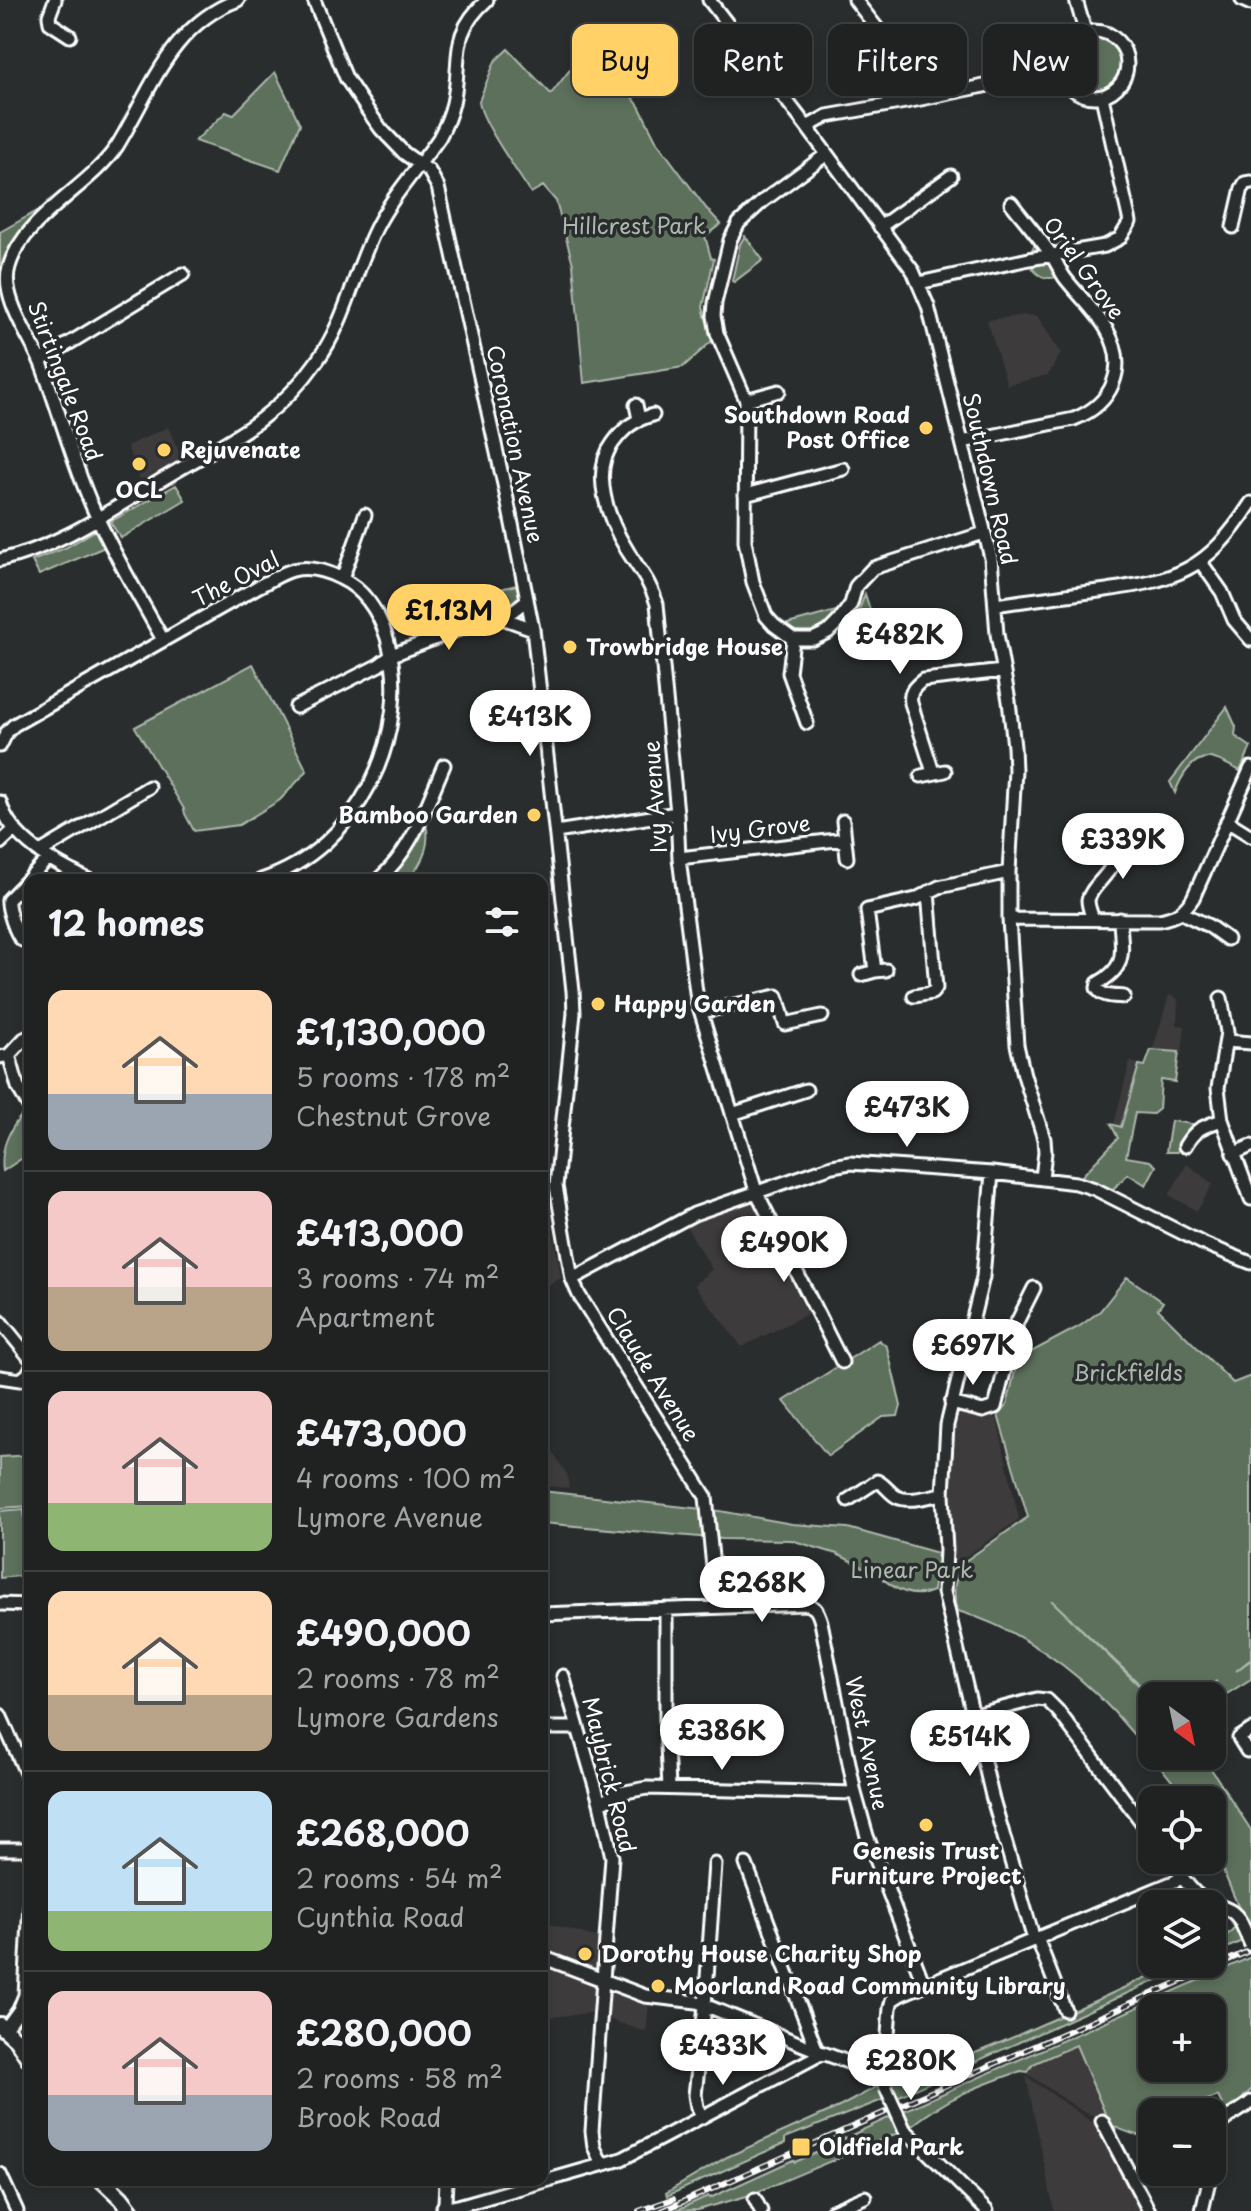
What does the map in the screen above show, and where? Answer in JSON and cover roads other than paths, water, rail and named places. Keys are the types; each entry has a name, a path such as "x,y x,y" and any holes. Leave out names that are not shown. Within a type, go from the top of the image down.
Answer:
{"main road":[{"path":"3,2026 24,2051"},
{"path":"110,2186 131,2211"}],"street":[{"path":"55,0 49,16 50,23 70,36"},
{"name":"Stirtingale Road","path":"163,640 97,517 40,361 10,294 7,274 14,254 40,220 116,148 170,52 190,30 225,2 238,0"},
{"path":"314,0 346,78 394,143 421,164"},
{"path":"323,0 324,20"},
{"path":"0,560 53,542 97,517 251,429 288,396 319,359 349,300 377,226 448,122 454,102 457,55 463,27 487,0"},
{"name":"Southdown Road","path":"709,0 913,271 928,306 991,558 1014,747 1009,919 1017,1045 1044,1139 1042,1178"},
{"path":"855,0 931,97"},
{"path":"1076,0 1083,24"},
{"path":"1242,0 1251,4"},
{"path":"1092,96 1102,97 1120,86 1127,60 1124,49 1114,37 1097,30"},
{"path":"807,127 827,116 983,86"},
{"path":"919,283 1105,246 1120,238 1130,222 1102,97"},
{"path":"827,154 743,217 730,240 715,303 717,333 746,400 745,541 753,582 766,616 793,639 813,639 828,632 851,604 862,577 873,568 984,533"},
{"name":"Coronation Avenue","path":"421,164 438,187 533,629 574,1013 556,1179 557,1195"},
{"path":"880,227 951,176"},
{"path":"1233,227 1242,188 1245,183 1251,182"},
{"name":"Oriel Grove","path":"962,442 1088,414 1103,401 1112,387 1117,360 1106,329 1062,275 1052,256 1011,203"},
{"path":"40,361 183,274"},
{"path":"746,400 779,391"},
{"path":"636,405 639,419"},
{"name":"Ivy Avenue","path":"653,415 639,419 620,434 607,451 603,461 604,491 625,546 653,591 657,604 679,858 697,1000 756,1191 842,1362"},
{"path":"745,495 843,469"},
{"path":"995,605 1143,585 1170,577 1200,561 1229,536 1251,503"},
{"path":"342,579 365,515"},
{"path":"1200,561 1222,592 1234,620 1251,640"},
{"name":"The Oval","path":"0,746 3,730 259,586 292,570 318,568 342,579 359,590 374,609 384,630 392,655 392,721 384,750 363,799 334,835 318,849 276,874"},
{"path":"296,707 379,665 392,655 509,614 527,600"},
{"path":"496,618 533,629"},
{"path":"793,639 789,673 807,723"},
{"path":"933,773 911,703 910,695 914,687 923,680 1003,671"},
{"path":"384,874 418,828 444,765"},
{"path":"1009,919 1159,920 1182,913 1193,898 1251,768"},
{"path":"29,874 44,855 149,787"},
{"path":"0,802 15,829 44,855 78,874"},
{"path":"556,832 677,813"},
{"name":"Ivy Grove","path":"843,821 847,858"},
{"path":"1227,821 1251,836"},
{"path":"0,843 15,829"},
{"path":"1093,919 1088,906 1091,891 1117,860 1124,834 1146,842"},
{"name":"Ivy Grove","path":"679,858 845,839"},
{"path":"861,975 881,971 867,910 907,902 939,887 1009,872"},
{"path":"24,880 8,900 7,906 19,937 24,941"},
{"path":"914,996 932,993 936,988 928,892"},
{"path":"1182,913 1227,939"},
{"path":"1120,919 1119,968 1098,983 1097,988 1104,995 1124,997"},
{"path":"701,1012 777,996 785,1024 822,1016"},
{"path":"1221,998 1227,1041 1218,1088 1222,1120 1251,1199"},
{"path":"24,1039 5,1056 24,1098"},
{"path":"1227,1041 1251,1043"},
{"path":"732,1114 806,1090"},
{"path":"1185,1146 1200,1128 1222,1120"},
{"path":"1233,1154 1251,1146"},
{"path":"572,1279 694,1214 832,1166 850,1163 992,1173 1076,1183 1095,1189 1212,1248 1251,1262"},
{"path":"992,1173 983,1277 951,1403 944,1451 944,1592 992,1796 1036,1939 1065,2010"},
{"name":"Claude Avenue","path":"557,1195 572,1279 579,1295 706,1497 717,1607"},
{"path":"951,1403 983,1411 998,1403 1017,1322 1034,1288"},
{"path":"0,1321 24,1351"},
{"path":"0,1377 20,1380 24,1377"},
{"path":"848,1500 877,1481 884,1483 895,1496 905,1499 943,1494"},
{"path":"0,1604 24,1605"},
{"name":"West Avenue","path":"717,1607 805,1604 816,1609 867,1836 924,1985"},
{"path":"548,1614 717,1607"},
{"path":"666,1609 669,1788"},
{"name":"Maybrick Road","path":"563,1676 600,1803 612,1857 592,2131 594,2147 602,2164"},
{"path":"972,1716 1037,1699 1047,1700 1138,1817"},
{"path":"0,1715 24,1769"},
{"path":"548,1728 577,1728"},
{"path":"1247,1751 1239,1738 1251,1730"},
{"path":"600,1803 634,1790 669,1788 855,1793"},
{"path":"0,1849 24,1849"},
{"path":"702,2117 695,2101 715,1864"},
{"path":"746,1864 820,2052"},
{"path":"1180,1874 1203,1898 1232,1910 1241,1921 1251,1945"},
{"path":"548,1959 653,1998 690,2000 872,2070 879,2069 886,2061 892,2000 1183,1878"},
{"path":"3,2026 19,2010 24,1998"},
{"path":"548,2180 622,2159 820,2052"},
{"path":"879,2069 904,2129 987,2211"},
{"path":"1226,2118 1250,2103"},
{"path":"1102,2121 1149,2211"},
{"path":"0,2174 17,2211"},
{"path":"445,2186 442,2210 527,2186"},
{"path":"1202,2211 1208,2186"},
{"path":"832,2211 865,2197"}],"railway":[{"path":"662,2211 1251,1950"},
{"path":"639,2211 673,2199"}],"place":[{"name":"Southdown Road Post Office","path":"926,428"},
{"name":"Rejuvenate","path":"164,450"},
{"name":"OCL","path":"139,464"},
{"name":"Trowbridge House","path":"570,647"},
{"name":"Bamboo Garden","path":"534,815"},
{"name":"Happy Garden","path":"598,1004"},
{"name":"Genesis Trust Furniture Project","path":"926,1825"},
{"name":"Dorothy House Charity Shop","path":"585,1954"},
{"name":"Moorland Road Community Library","path":"658,1986"},
{"name":"Oldfield Park","path":"801,2147"}],"park label":[{"name":"Hillcrest Park","path":"634,226"},
{"name":"Brickfields","path":"1128,1373"},
{"name":"Linear Park","path":"912,1570"}]}
